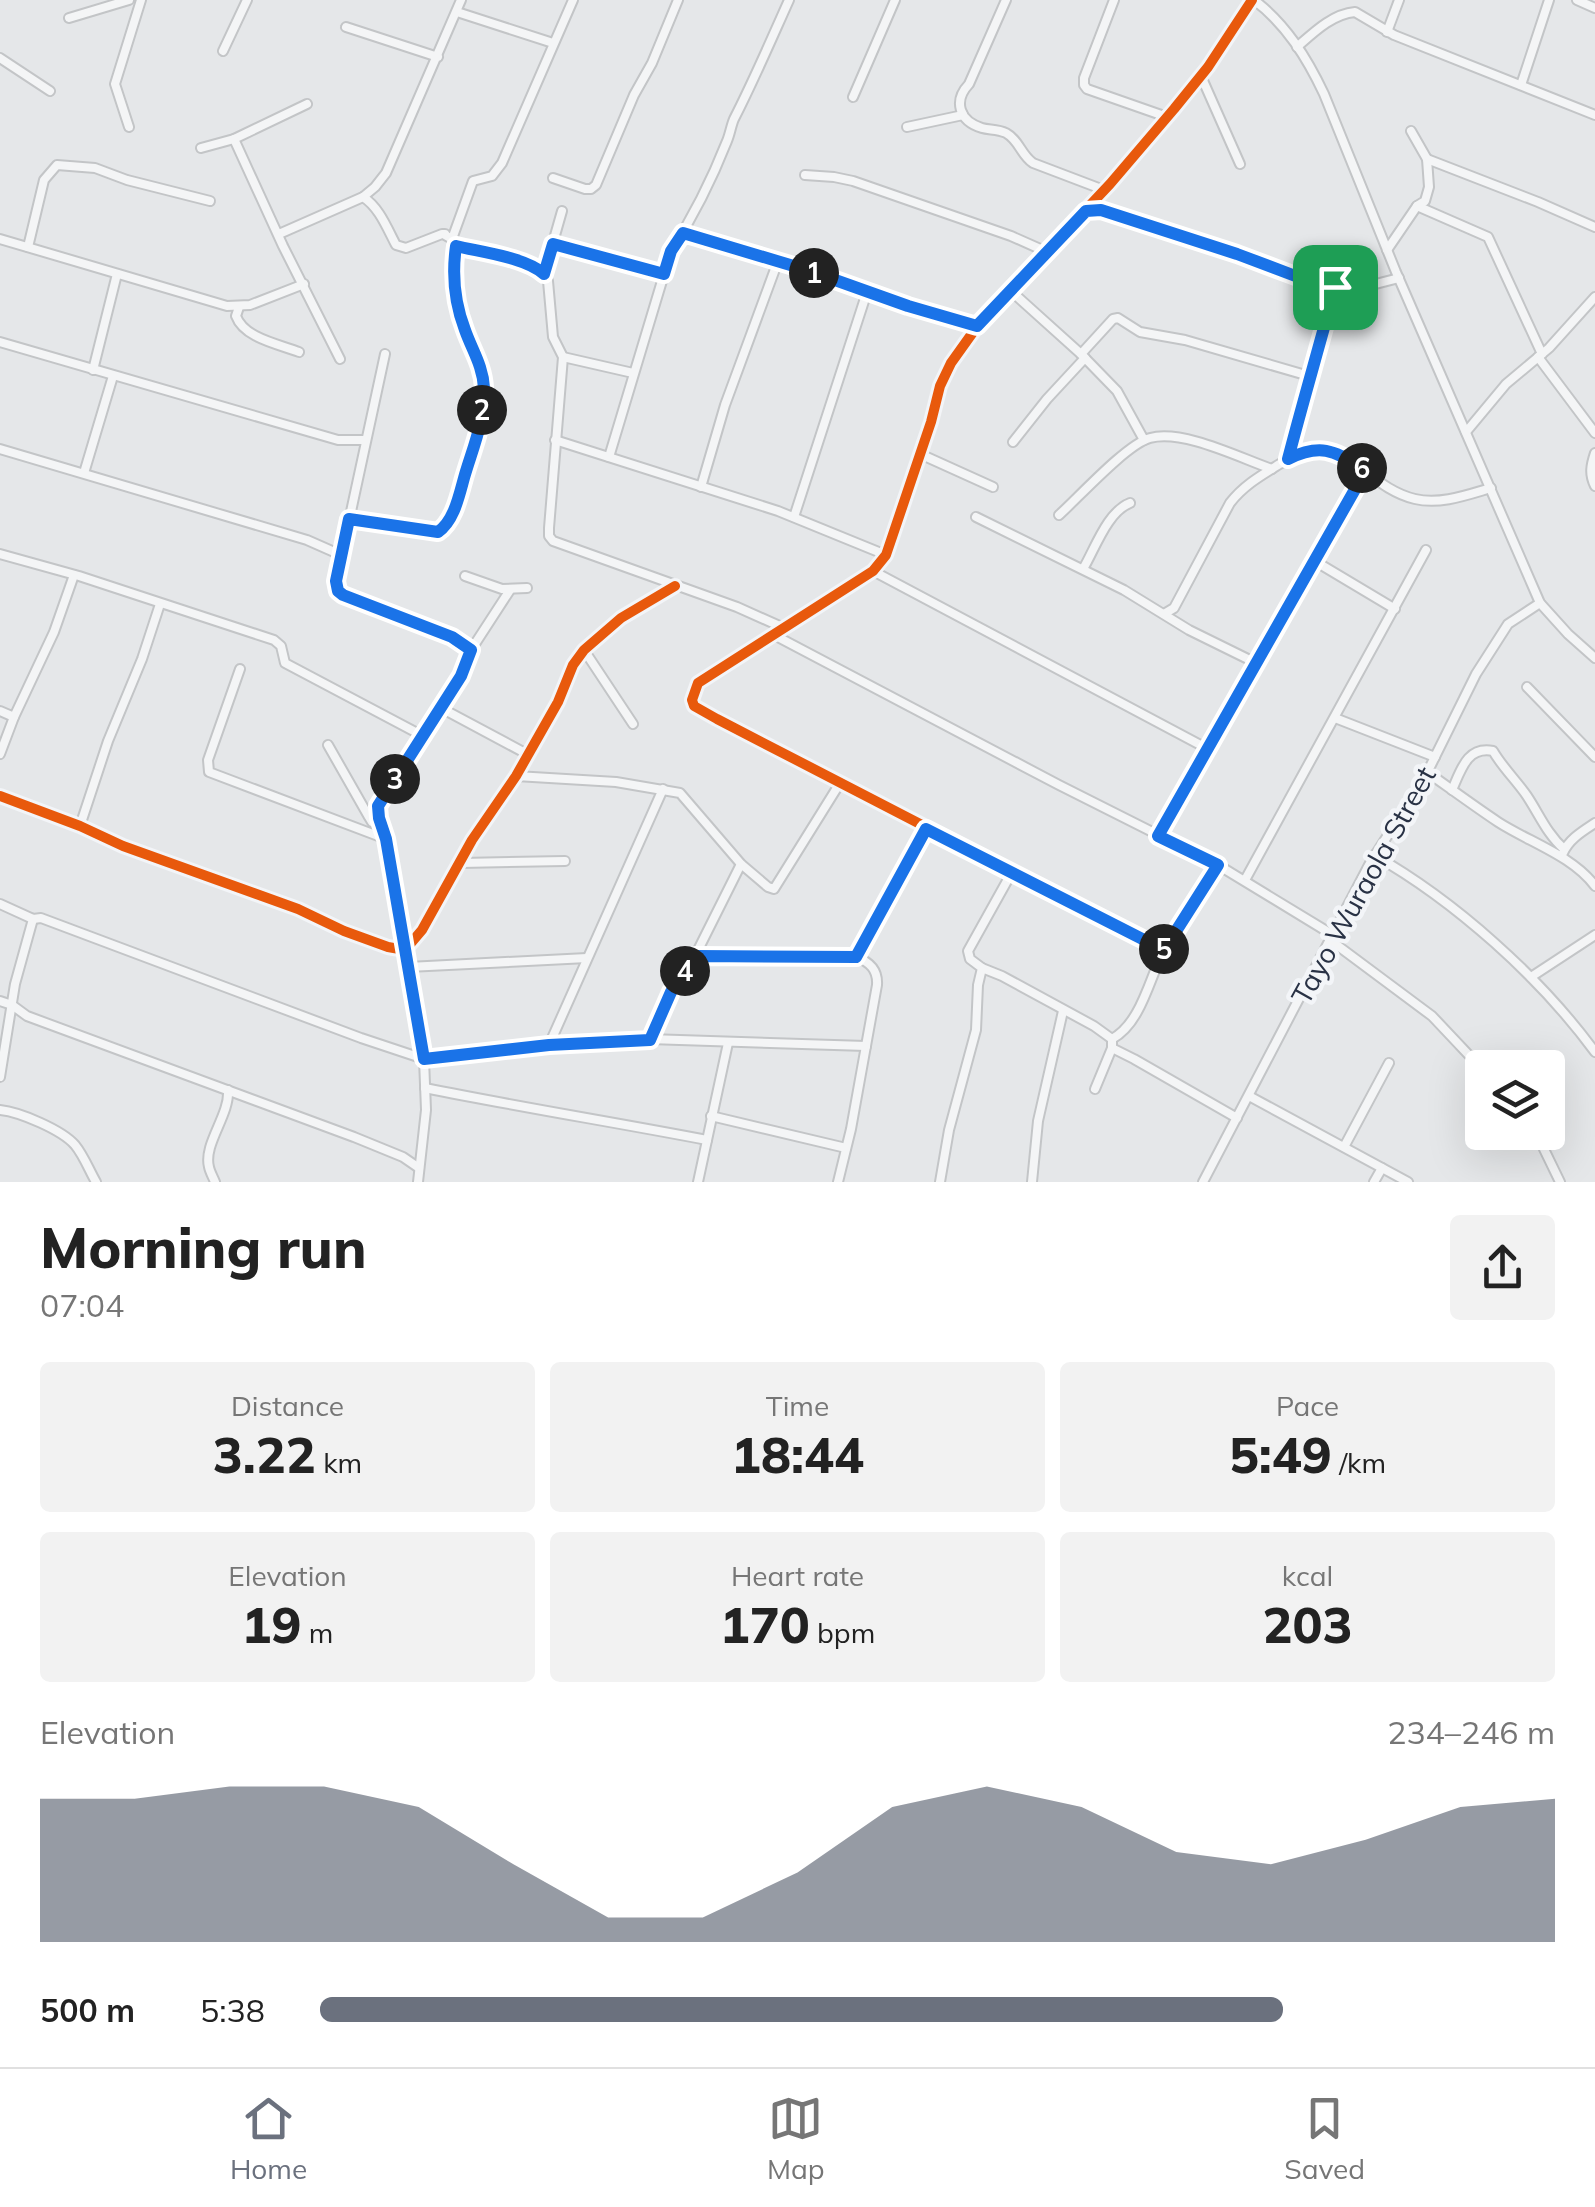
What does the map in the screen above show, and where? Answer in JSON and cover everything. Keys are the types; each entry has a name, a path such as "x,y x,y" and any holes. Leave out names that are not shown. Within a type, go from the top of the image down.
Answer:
{"street":[{"path":"70,18 129,0"},
{"path":"129,127 115,84 142,0"},
{"path":"224,51 247,0"},
{"path":"280,234 363,197 386,174 461,0"},
{"path":"349,519 432,533 442,531 448,524 478,428 484,390 480,364 462,322 452,238 473,180 492,176 502,163 573,0"},
{"path":"552,178 585,189 596,185 678,0"},
{"path":"609,456 671,251 727,142 789,0"},
{"path":"853,97 896,0"},
{"path":"1006,0 969,84 961,93 958,102 963,115 968,122 1007,134 1033,163 1101,194"},
{"path":"1114,0 1084,85 1167,117"},
{"path":"1164,950 926,829 694,706 692,700 698,683 873,571 886,554 950,363 977,326 1086,211 1167,117 1201,76 1253,0 1286,28 1311,66 1398,278 1540,603 1595,658"},
{"path":"1387,32 1398,0"},
{"path":"1521,85 1549,0"},
{"path":"1577,0 1595,8"},
{"path":"457,12 553,43"},
{"path":"1297,47 1316,30 1348,12 1387,32 1595,115"},
{"path":"346,27 438,57"},
{"path":"0,58 50,91"},
{"path":"1201,76 1240,164"},
{"path":"201,148 234,139 307,104"},
{"path":"908,127 963,115"},
{"path":"1388,250 1424,201 1429,187 1427,158 1411,131"},
{"path":"234,139 340,359"},
{"path":"1427,158 1595,227"},
{"path":"28,247 44,180 57,165 94,168 210,201"},
{"path":"805,175 853,181 1047,252"},
{"path":"1101,194 1101,210"},
{"path":"363,197 376,208 396,245 406,248 452,238 537,268 548,281 553,337 562,357 552,541 737,607 784,628"},
{"path":"1417,206 1488,237 1540,355 1595,432"},
{"path":"544,274 562,210"},
{"path":"1086,211 1101,210 1335,287 1364,287 1398,278"},
{"path":"683,233 977,326"},
{"path":"0,239 226,306 250,305 304,284"},
{"path":"553,244 664,274"},
{"path":"701,488 725,405 778,261"},
{"path":"94,370 116,274"},
{"path":"1288,459 1335,287"},
{"path":"1011,291 1117,391 1144,440"},
{"path":"794,517 867,292"},
{"path":"1466,432 1506,384 1593,302"},
{"path":"239,307 236,316 240,326 299,352"},
{"path":"1013,442 1113,319 1118,318 1140,332 1185,340 1309,376"},
{"path":"0,342 338,440 366,440"},
{"path":"385,354 341,555 338,591 452,637 471,650"},
{"path":"562,357 633,373"},
{"path":"84,473 113,376"},
{"path":"1060,515 1144,440 1162,436 1186,440 1272,469"},
{"path":"555,440 794,517 886,554"},
{"path":"0,448 307,540 341,555"},
{"path":"1164,614 1174,608 1239,491 1308,449 1335,454 1366,470 1392,490 1414,499 1430,502 1491,488"},
{"path":"1595,452 1591,466 1595,486"},
{"path":"920,454 993,487"},
{"path":"1158,836 1366,470"},
{"path":"1084,570 1110,521 1122,506 1130,503"},
{"path":"976,517 1256,663"},
{"path":"1245,880 1426,550"},
{"path":"0,554 274,640 285,663 423,736"},
{"path":"1313,560 1394,609"},
{"path":"873,571 1208,749"},
{"path":"0,754 54,632 74,575"},
{"path":"465,576 502,590 527,588"},
{"path":"405,950 422,930 472,840 516,776 584,650 622,618 675,586"},
{"path":"418,1182 426,1110 424,1059 378,806 461,676 471,650 510,590"},
{"name":"Tayo Wuraola Street","path":"1204,1182 1374,856 1427,772 1476,674 1508,624 1540,603"},
{"path":"80,826 160,604"},
{"path":"1174,608 1175,621"},
{"path":"774,635 1245,880 1332,938 1432,1016 1465,1050"},
{"path":"584,650 633,724"},
{"path":"240,669 208,760 210,772 386,839"},
{"path":"1528,687 1595,757"},
{"path":"441,708 528,754"},
{"path":"0,711 14,717"},
{"path":"1335,718 1434,757"},
{"path":"328,745 368,817 380,824"},
{"path":"1452,790 1470,755 1480,750 1493,751 1563,853 1595,886"},
{"path":"1427,772 1497,822 1563,853"},
{"path":"516,776 616,782 680,792 740,864 774,888 840,783"},
{"path":"549,1045 663,788"},
{"path":"0,796 388,947 405,950"},
{"path":"1563,853 1595,823"},
{"path":"856,957 926,829"},
{"path":"1374,856 1424,885 1531,977 1595,1052"},
{"path":"461,863 565,860"},
{"path":"650,1040 671,992 696,956 740,864"},
{"path":"1095,1089 1112,1044 1129,1023 1164,950 1218,865"},
{"path":"1012,872 968,951 970,959 1094,1026 1112,1044 1237,1118"},
{"path":"0,904 424,1059 549,1045 650,1040 866,1046"},
{"path":"0,1077 33,919"},
{"path":"1531,977 1595,936"},
{"path":"696,956 856,957 874,968 878,978 838,1182"},
{"path":"408,966 587,958"},
{"path":"940,1182 949,1130 976,1030 982,968"},
{"path":"0,1001 27,1016 403,1157 419,1168"},
{"path":"1032,1182 1038,1121 1063,1011"},
{"path":"698,1182 728,1043"},
{"path":"1344,1147 1389,1064"},
{"path":"425,1088 707,1140"},
{"path":"215,1182 208,1155 229,1101 228,1090"},
{"path":"229,1101 241,1095"},
{"path":"1250,1096 1408,1182"},
{"path":"0,1110 44,1125 67,1138 96,1182"},
{"path":"711,1116 846,1148"},
{"path":"1545,1150 1560,1182"},
{"path":"403,1157 421,1152"},
{"path":"1374,1182 1382,1168"}],"cycle path":[{"path":"1164,950 717,719 694,706 692,700 698,683 873,571 886,555 940,386 951,363 981,321 1110,184 1174,109 1208,67 1252,0"},
{"path":"0,796 123,846 298,909 344,931 405,950 422,930 472,840 516,776 584,650 621,618 675,586"}],"route":[{"path":"1101,210 1335,287 1288,459 1308,449 1320,450 1366,470 1158,836 1218,865 1164,950 926,829 856,957 696,956 671,992 650,1040 549,1045 424,1059 378,806 461,676 471,650 452,637 343,595 336,581 349,519 438,532 448,524 459,496 484,390 480,364 462,322 453,267 456,246 537,268 544,274 553,244 664,274 671,251 683,233 977,326 1086,211 1101,210"}]}
